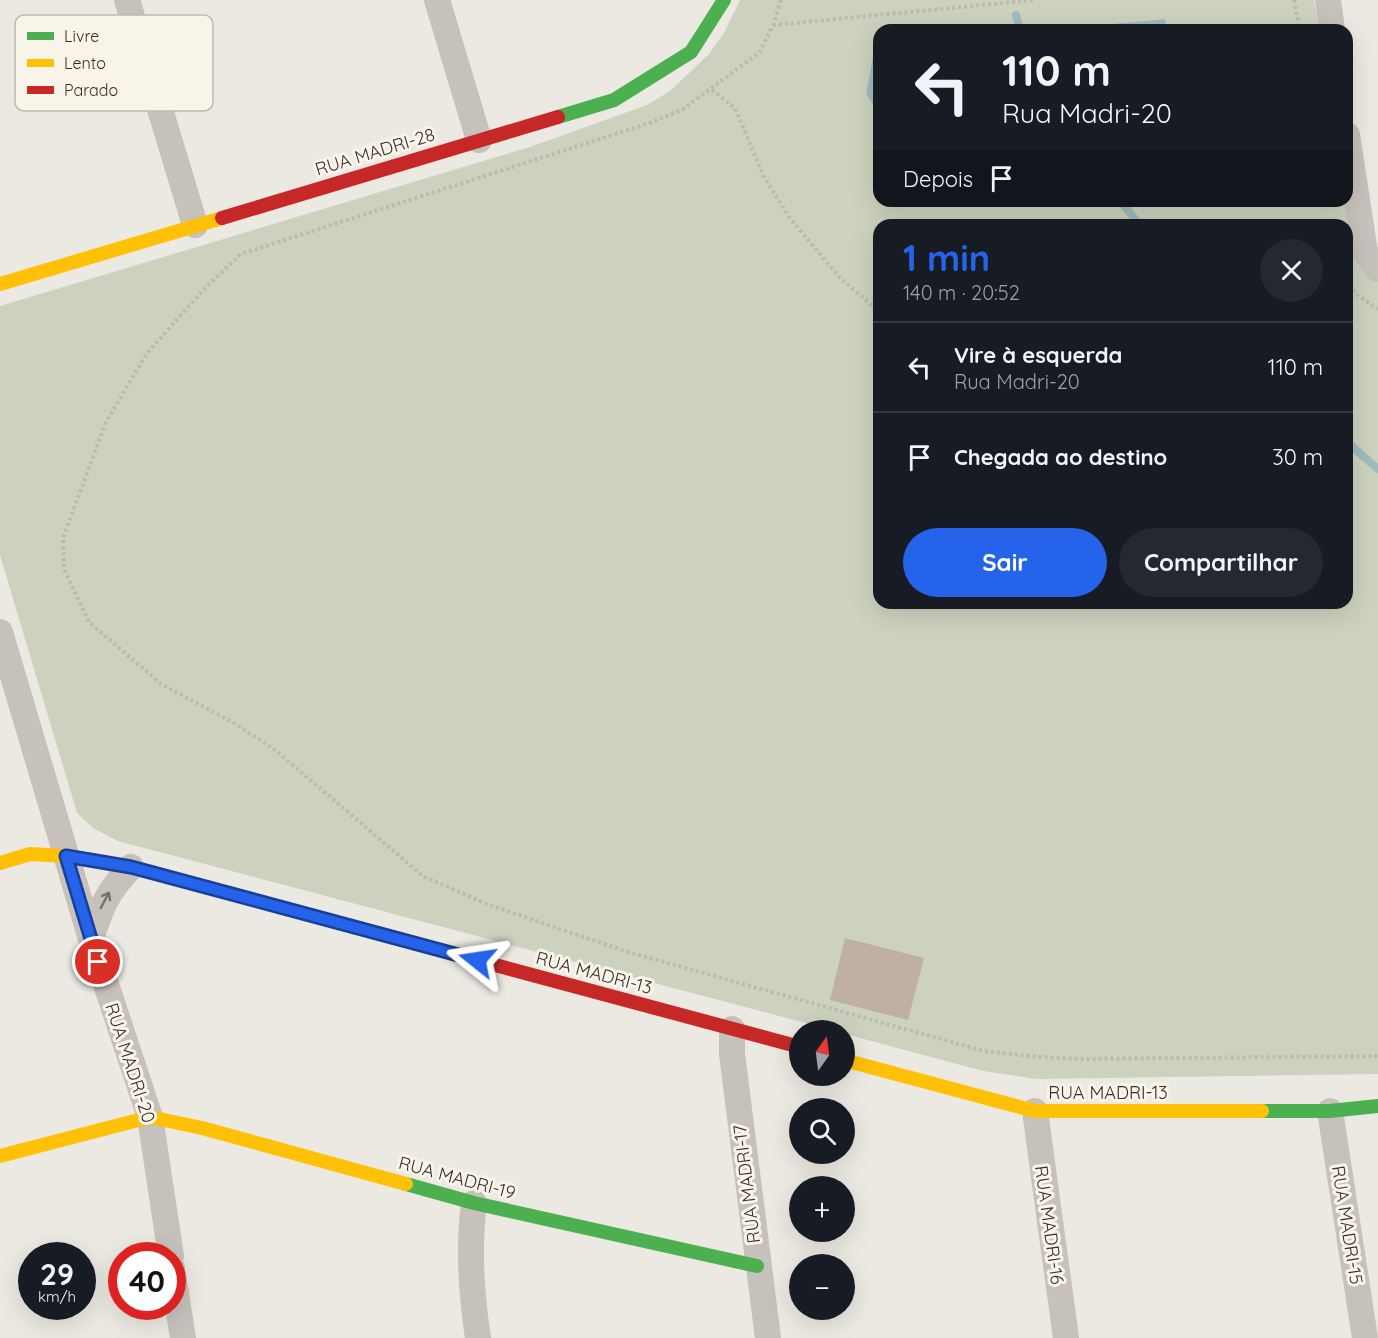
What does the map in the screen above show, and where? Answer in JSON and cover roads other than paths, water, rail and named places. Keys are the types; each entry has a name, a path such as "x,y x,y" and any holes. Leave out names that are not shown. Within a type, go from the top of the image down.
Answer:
{"street":[{"path":"127,0 132,15"},
{"path":"437,0 479,140"},
{"name":"RUA MADRI-28","path":"0,284 614,100 691,52 724,0"},
{"path":"1328,0 1331,24"},
{"path":"161,111 195,225"},
{"path":"1353,174 1365,252 1378,269"},
{"name":"RUA MADRI-20","path":"0,632 91,939 150,1117 169,1242"},
{"name":"RUA MADRI-13","path":"0,863 30,854 66,856 131,867 789,1044"},
{"path":"91,939 102,903 112,886 131,867"},
{"name":"RUA MADRI-17","path":"732,1029 732,1054 757,1266 768,1338"},
{"name":"RUA MADRI-13","path":"855,1063 1035,1111 1330,1111 1378,1106"},
{"name":"RUA MADRI-16","path":"1035,1111 1066,1338"},
{"name":"RUA MADRI-15","path":"1330,1111 1365,1338"},
{"path":"0,1156 150,1117"},
{"name":"RUA MADRI-19","path":"150,1117 202,1128 474,1203 757,1266"},
{"path":"474,1203 470,1237 470,1285 478,1338"},
{"path":"180,1320 183,1338"}],"water":[{"path":"1165,19 1166,24 1109,24"},
{"path":"873,56 873,105 866,94"}],"waterway":[{"path":"1016,15 1018,24"},
{"path":"1125,207 1135,219"},
{"path":"1353,447 1378,469"}]}
